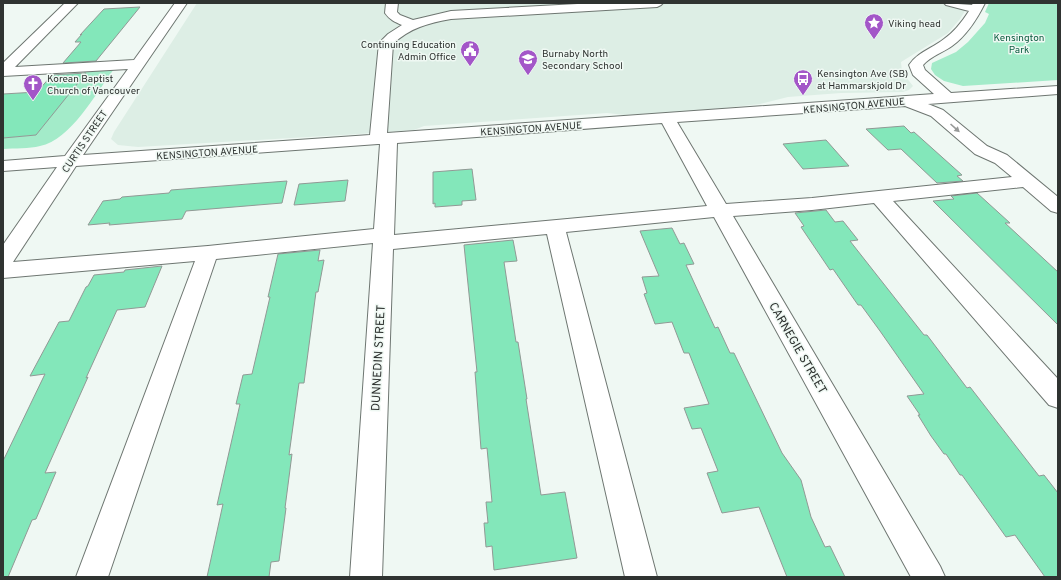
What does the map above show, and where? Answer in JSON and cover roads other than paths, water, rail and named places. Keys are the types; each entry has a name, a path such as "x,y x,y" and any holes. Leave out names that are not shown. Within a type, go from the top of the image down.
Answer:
{"street":[{"path":"3,72 72,3"},
{"name":"CURTIS STREET","path":"3,261 70,161 181,3"},
{"path":"392,3 391,13 396,18 412,24"},
{"name":"DUNNEDIN STREET","path":"366,577 384,239 386,43 395,33 412,24 431,18 451,15 657,3"},
{"path":"948,98 918,72 916,65 919,59 948,42 968,24 978,6 950,3"},
{"path":"3,72 138,64"},
{"name":"KENSINGTON AVENUE","path":"3,166 384,139 432,127 667,118 1058,90"},
{"path":"968,96 958,106 961,114 997,150 1001,159"},
{"path":"907,100 937,113 981,150 1001,159 1058,207"},
{"name":"CARNEGIE STREET","path":"667,118 929,577"},
{"path":"3,270 384,239 555,227 720,211 812,204 1027,181"},
{"path":"878,196 1058,397"},
{"path":"555,227 641,577"},
{"path":"92,577 208,253"}],"place":[{"name":"Viking head","path":"874,40"},
{"name":"Continuing Education Admin Office","path":"470,67"},
{"name":"Burnaby North Secondary School","path":"528,76"},
{"name":"Kensington Ave (SB) at Hammarskjold Dr","path":"803,96"},
{"name":"Korean Baptist Church of Vancouver","path":"33,101"}],"park label":[{"name":"Kensington Park","path":"1019,42"}]}
